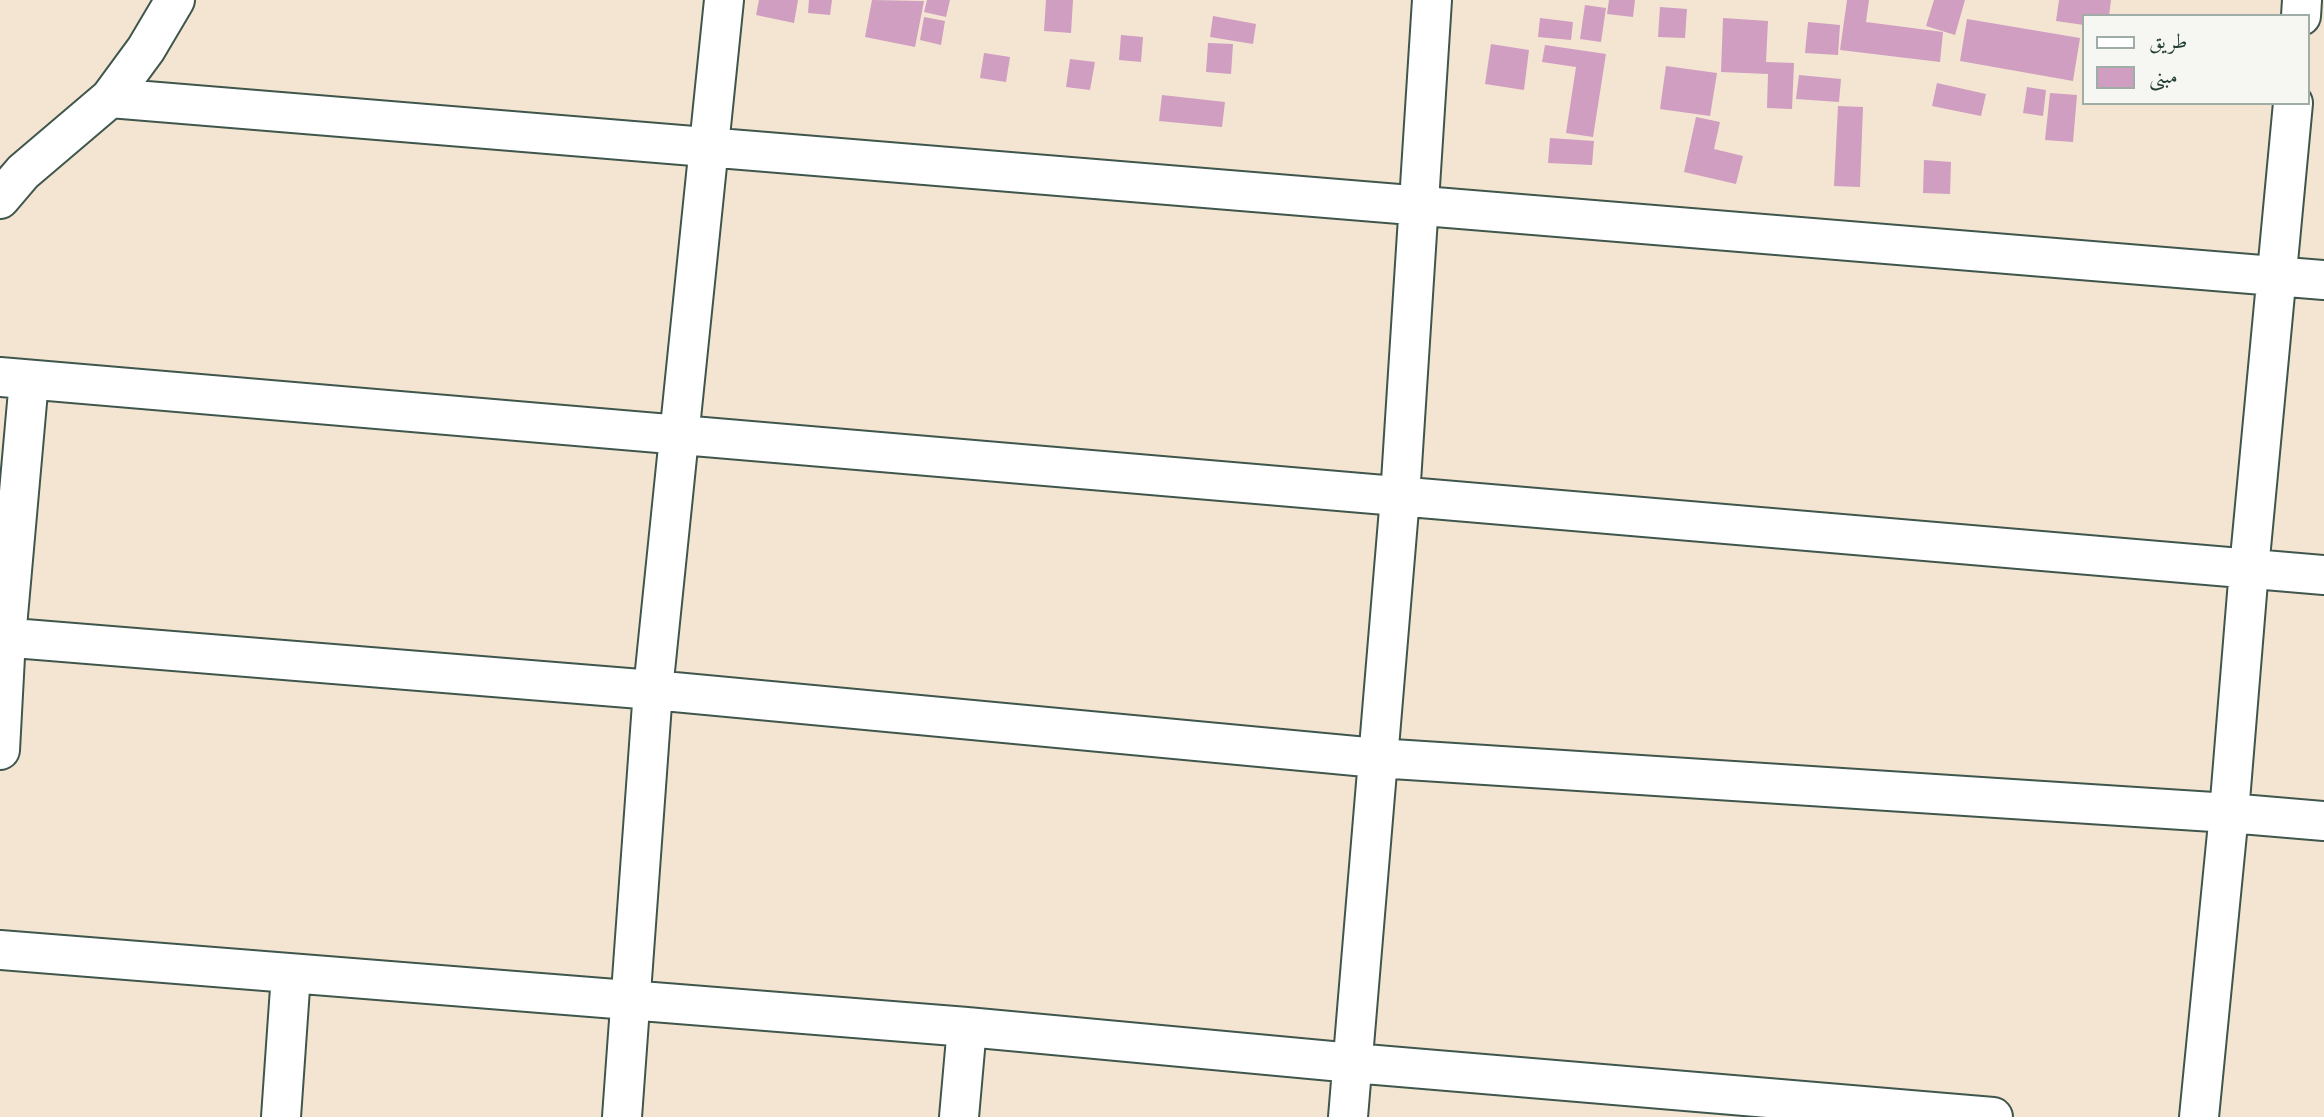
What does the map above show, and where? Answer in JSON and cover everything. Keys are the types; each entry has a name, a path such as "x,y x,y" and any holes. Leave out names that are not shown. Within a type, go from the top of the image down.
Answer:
{"street":[{"path":"0,199 23,172 110,98 146,49 175,0"},
{"path":"622,1117 653,690 724,0"},
{"path":"1348,1117 1400,497 1432,0"},
{"path":"110,98 2324,279"},
{"path":"2199,1117 2293,105"},
{"path":"0,750 14,378 2324,575"},
{"path":"3,637 653,690 1377,758 2324,821"},
{"path":"0,950 967,1027 1353,1063 1993,1117"},
{"path":"281,1117 291,974"},
{"path":"959,1117 967,1027"}],"building":[{"path":"759,0 798,0 794,23 756,15"},
{"path":"809,0 832,0 830,15 808,13"},
{"path":"872,0 924,1 915,47 865,37"},
{"path":"927,0 950,0 946,17 924,12"},
{"path":"1046,0 1073,0 1071,33 1044,31"},
{"path":"1609,0 1635,0 1633,17 1607,14"},
{"path":"1847,0 1869,0 1866,22 1943,32 1940,62 1840,50"},
{"path":"1934,0 1965,0 1955,35 1926,26"},
{"path":"2059,0 2111,0 2109,14 2082,14 2082,25 2056,21"},
{"path":"1585,5 1606,8 1601,42 1580,39"},
{"path":"1660,7 1687,9 1685,38 1658,37"},
{"path":"1213,16 1256,24 1253,44 1210,37"},
{"path":"924,17 945,21 941,45 920,40"},
{"path":"1540,18 1573,22 1571,40 1538,37"},
{"path":"1723,18 1768,21 1766,62 1794,63 1792,109 1767,108 1768,74 1721,72"},
{"path":"1967,19 2080,38 2073,81 1960,61"},
{"path":"1808,22 1840,25 1838,55 1805,53"},
{"path":"1121,35 1143,37 1141,62 1119,60"},
{"path":"1208,43 1233,44 1231,74 1206,72"},
{"path":"1491,44 1529,50 1524,90 1485,84"},
{"path":"1545,45 1606,54 1593,137 1566,133 1576,67 1542,62"},
{"path":"984,53 1010,57 1006,82 980,78"},
{"path":"1070,59 1095,62 1090,90 1066,87"},
{"path":"1666,66 1717,73 1710,116 1660,109"},
{"path":"1799,75 1841,79 1839,102 1796,99"},
{"path":"1937,83 1986,94 1981,116 1932,106"},
{"path":"2027,87 2046,90 2043,116 2023,113"},
{"path":"2050,93 2077,95 2073,142 2045,140"},
{"path":"1162,95 1225,102 1222,127 1159,121"},
{"path":"1838,106 1863,107 1860,187 1834,186"},
{"path":"1696,117 1720,122 1714,149 1743,156 1736,184 1684,172"},
{"path":"1550,138 1594,141 1592,165 1548,163"},
{"path":"1924,160 1951,162 1950,194 1923,193"}]}
